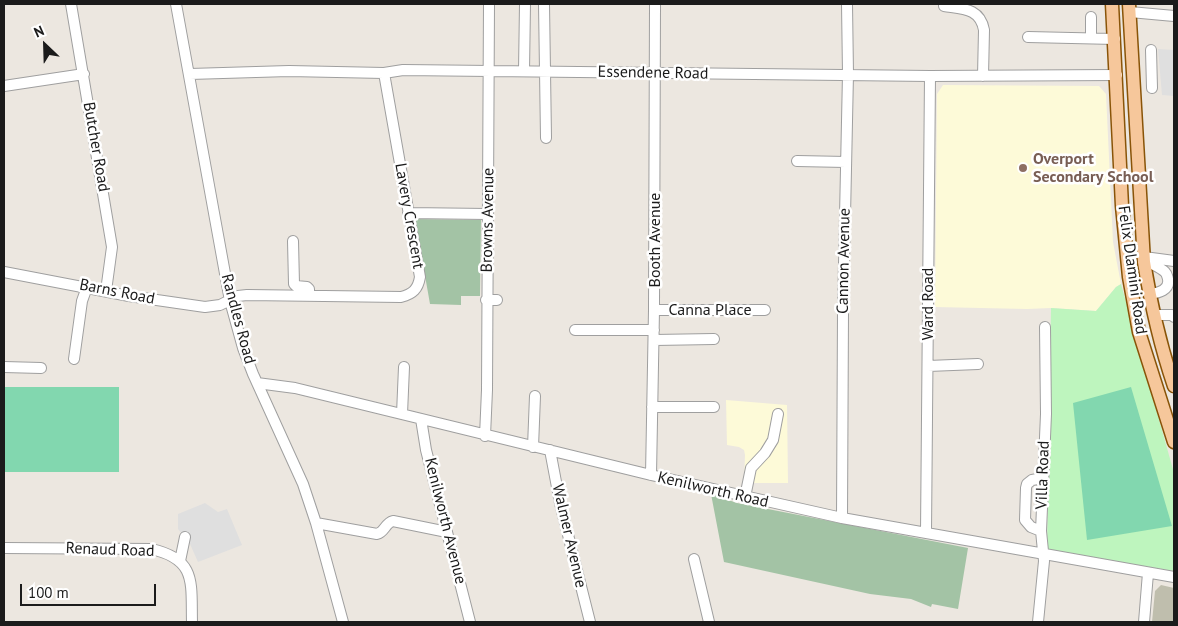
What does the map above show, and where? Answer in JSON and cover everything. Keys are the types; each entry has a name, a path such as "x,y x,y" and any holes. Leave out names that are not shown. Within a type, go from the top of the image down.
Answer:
{"main road":[{"name":"Felix Dlamini Road","path":"1112,4 1126,252 1139,332 1174,442"},
{"name":"Felix Dlamini Road","path":"1130,8 1144,258 1154,315 1170,357 1174,386"},
{"path":"1126,252 1134,249 1136,246 1134,216 1140,201"},
{"path":"1133,297 1138,288 1136,263 1144,258"}],"street":[{"name":"Butcher Road","path":"71,4 112,247 106,291"},
{"name":"Randles Road","path":"177,4 230,301 243,348 256,383 303,484 316,523 343,622"},
{"name":"Browns Avenue","path":"485,436 492,300 487,214 489,4"},
{"path":"524,71 525,4"},
{"path":"544,4 546,138"},
{"name":"Booth Avenue","path":"651,476 654,335 655,4"},
{"name":"Cannon Avenue","path":"842,518 843,311 848,74 847,4"},
{"path":"944,6 969,10 978,16 983,24 983,76"},
{"path":"1130,8 1174,16"},
{"path":"1091,17 1091,38"},
{"path":"1028,36 1115,39"},
{"path":"1151,50 1152,88"},
{"path":"1133,66 1151,68"},
{"name":"Essendene Road","path":"190,74 289,72 384,74 403,70 489,70 930,76 1117,75"},
{"path":"4,86 84,74"},
{"name":"Lavery Crescent","path":"230,301 238,296 247,295 401,297 408,295 418,286 420,277 384,74"},
{"name":"Ward Road","path":"926,532 933,152 930,76"},
{"path":"797,160 846,162"},
{"path":"408,213 487,214"},
{"path":"293,241 294,284 307,287 309,295"},
{"path":"1144,258 1174,261"},
{"path":"1144,258 1155,267 1164,271 1168,278 1169,284 1167,288 1159,293 1150,294"},
{"name":"Barns Road","path":"4,272 205,307 220,305 230,301"},
{"path":"74,359 82,301 87,286"},
{"name":"Canna Place","path":"654,310 765,310"},
{"path":"1154,315 1172,315 1174,317"},
{"name":"Villa Road","path":"1038,622 1044,561 1041,531 1046,414 1045,327"},
{"path":"575,330 714,339"},
{"path":"928,366 978,364"},
{"path":"4,367 42,368"},
{"path":"402,414 404,367"},
{"name":"Kenilworth Road","path":"256,383 295,388 651,476 842,518 1148,574 1174,577"},
{"path":"533,446 535,396"},
{"path":"652,407 714,407"},
{"path":"745,497 751,468 765,453 773,440 778,414"},
{"name":"Kenilworth Avenue","path":"421,419 426,450 470,622"},
{"name":"Walmer Avenue","path":"550,450 560,503 590,622"},
{"path":"1041,531 1032,527 1026,520 1026,484 1032,480 1043,478"},
{"path":"316,523 377,534 393,521 447,532"},
{"path":"185,537 180,561 190,578 192,622"},
{"name":"Renaud Road","path":"4,548 151,548 176,556 180,561"},
{"path":"694,559 709,622"},
{"path":"1144,622 1148,574"}],"shaded area":[{"path":"1158,49 1174,50 1174,96 1162,95"},
{"name":"Overport Secondary School","path":"943,85 1099,86 1106,94 1113,242 1121,284 1116,287 1096,311 1051,308 935,307 937,94"},
{"path":"726,400 787,405 788,483 744,483 744,450 727,445"},
{"path":"205,503 218,512 227,509 242,545 198,562 190,544 178,529 178,514"},
{"path":"1161,585 1174,588 1174,622 1152,622 1155,591"}],"green space":[{"path":"415,219 481,220 480,296 461,296 461,305 430,304"},
{"path":"1121,284 1174,473 1174,571 1050,551 1047,547 1051,308 1096,311 1116,287"},
{"path":"4,387 119,387 119,472 4,472"},
{"path":"1131,387 1172,526 1087,540 1073,403"},
{"path":"711,494 737,503 968,548 958,609 932,604 931,607 911,599 870,594 724,562"}],"place":[{"name":"Overport Secondary School","path":"1023,168"}]}
